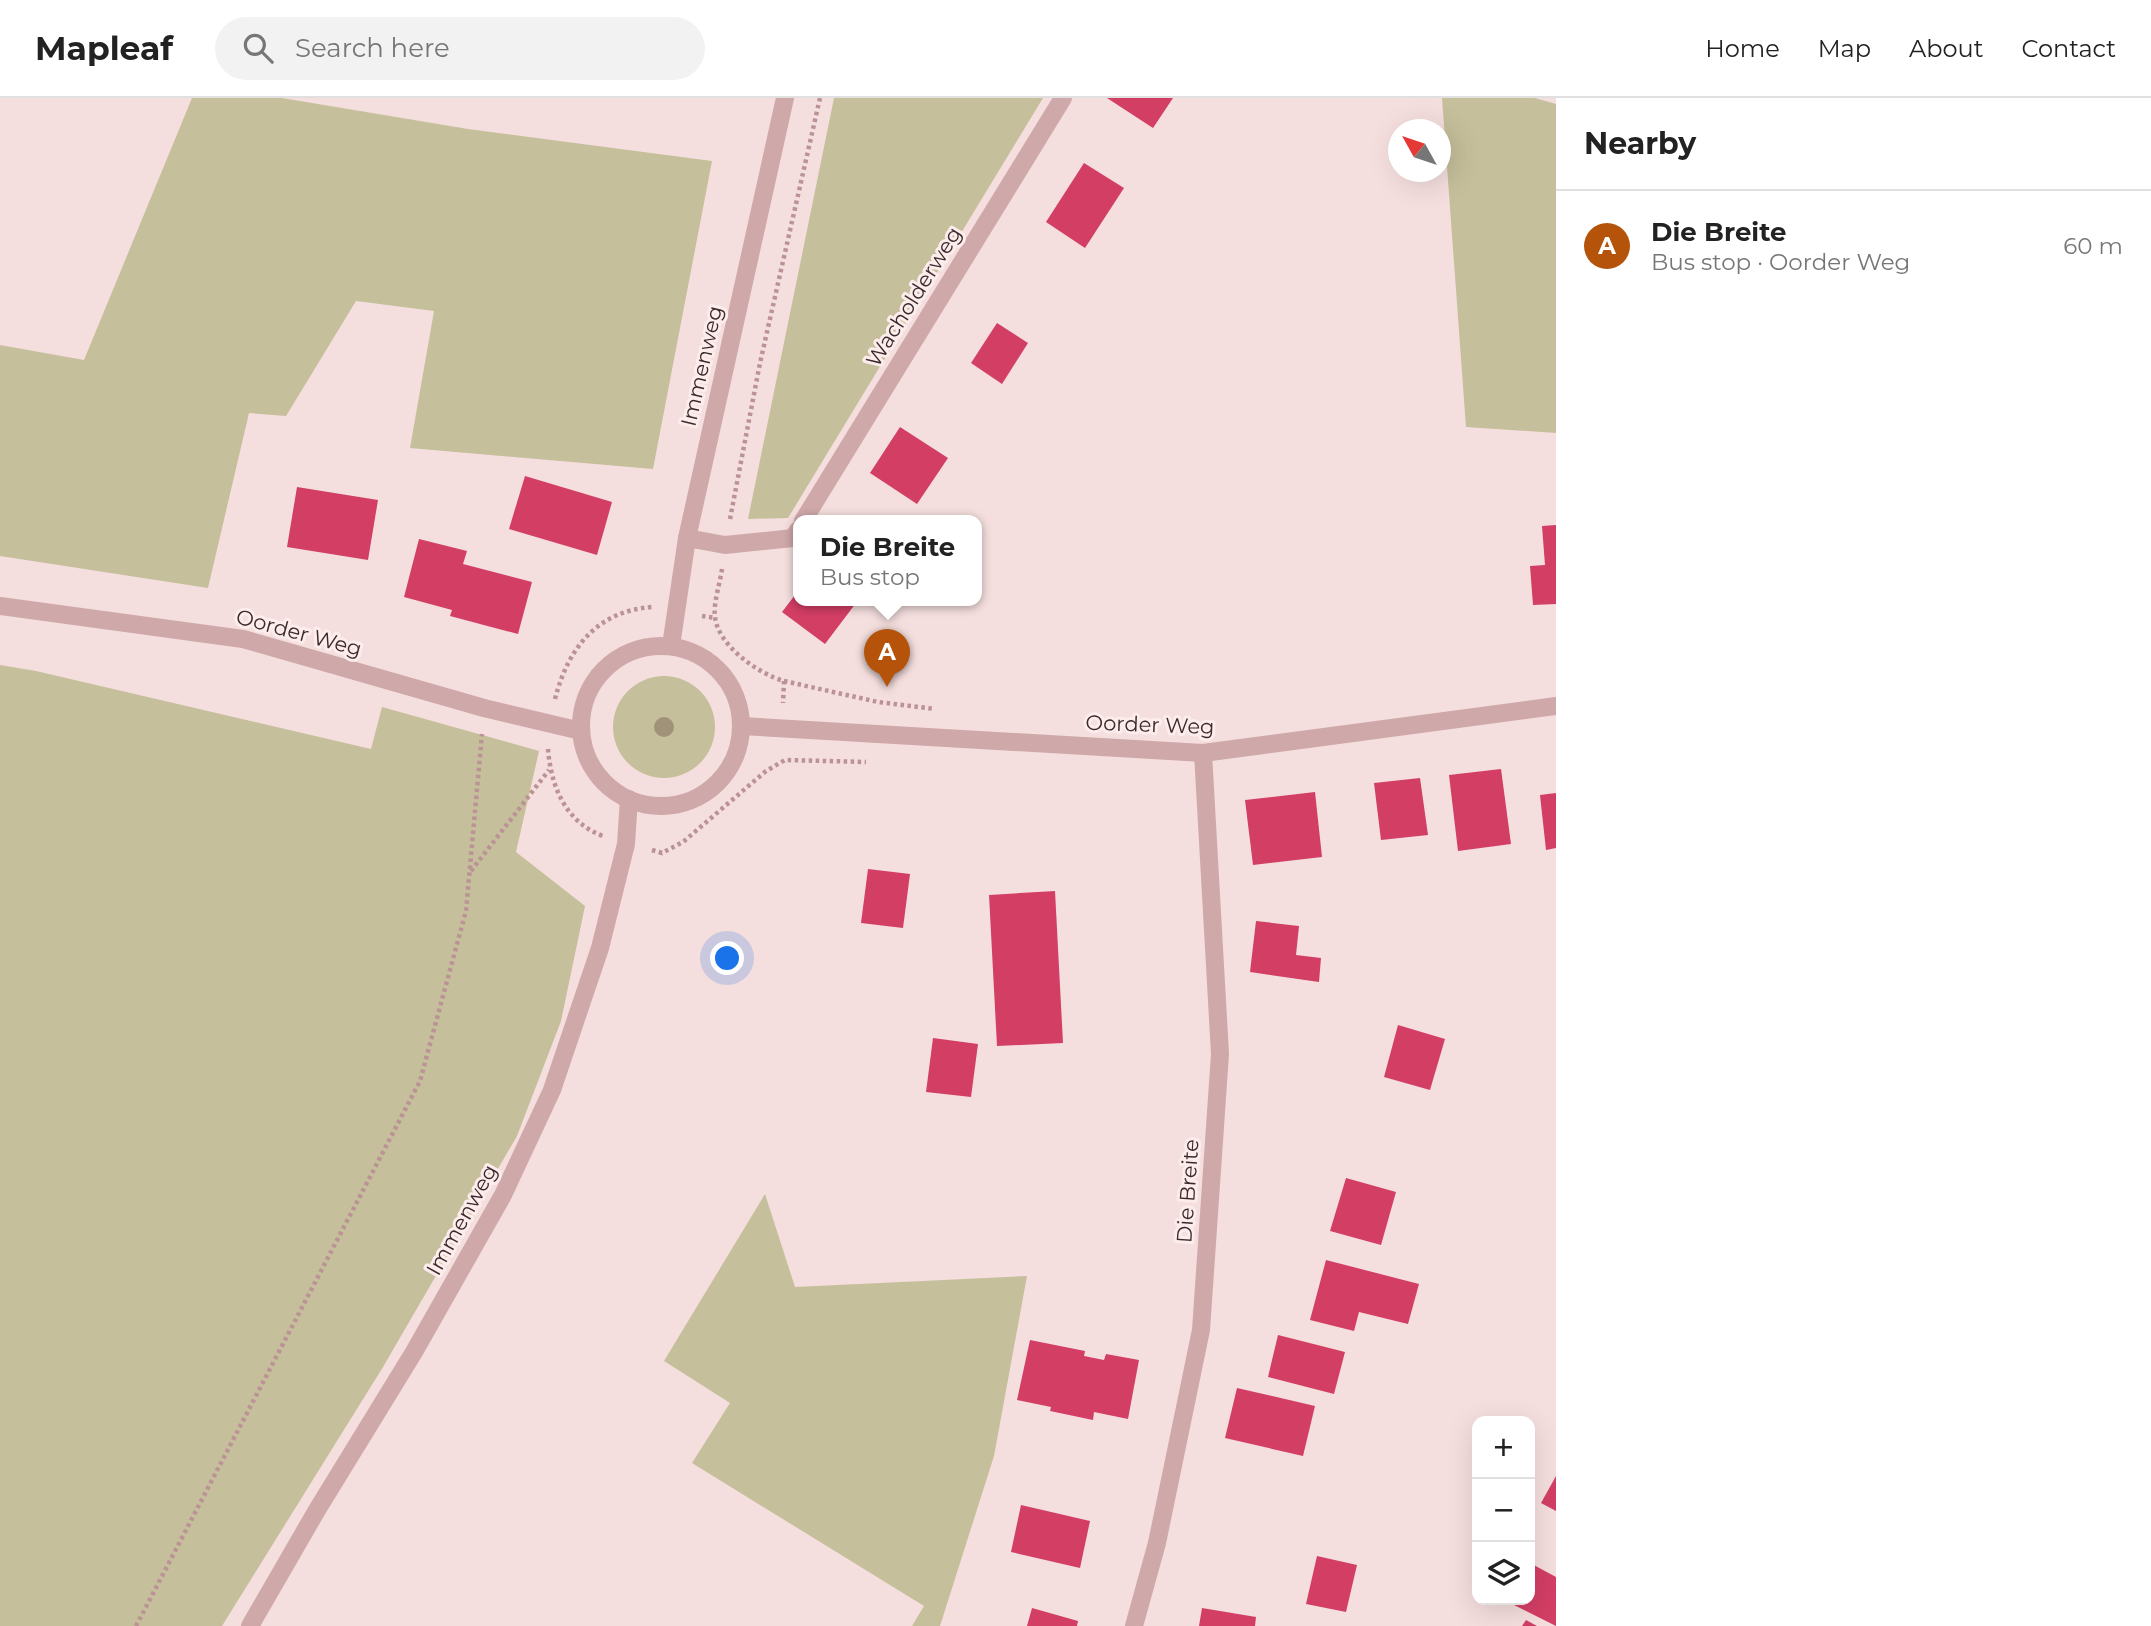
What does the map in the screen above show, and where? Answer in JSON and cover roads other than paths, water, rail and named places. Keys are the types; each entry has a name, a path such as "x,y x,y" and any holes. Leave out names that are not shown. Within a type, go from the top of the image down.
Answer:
{"street":[{"name":"Immenweg","path":"671,646 687,538 785,98"},
{"name":"Wacholderweg","path":"807,515 1063,98"},
{"path":"687,538 725,545 793,538"},
{"name":"Oorder Weg","path":"0,606 243,639 484,708 581,731"},
{"path":"671,646 694,653 713,665 728,682 738,703 741,726 737,752 724,775 705,793 681,804 654,806 629,799 610,788 585,753 581,731 583,708 592,686 606,667 625,654 648,647 671,646"},
{"name":"Oorder Weg","path":"741,726 782,726 1203,753 1556,706"},
{"name":"Die Breite","path":"1134,1626 1157,1543 1202,1317 1220,1054 1203,753"},
{"name":"Immenweg","path":"250,1626 414,1352 503,1195 552,1090 600,948 626,844 629,799"}],"place":[{"name":"Die Breite","path":"887,687"}]}
